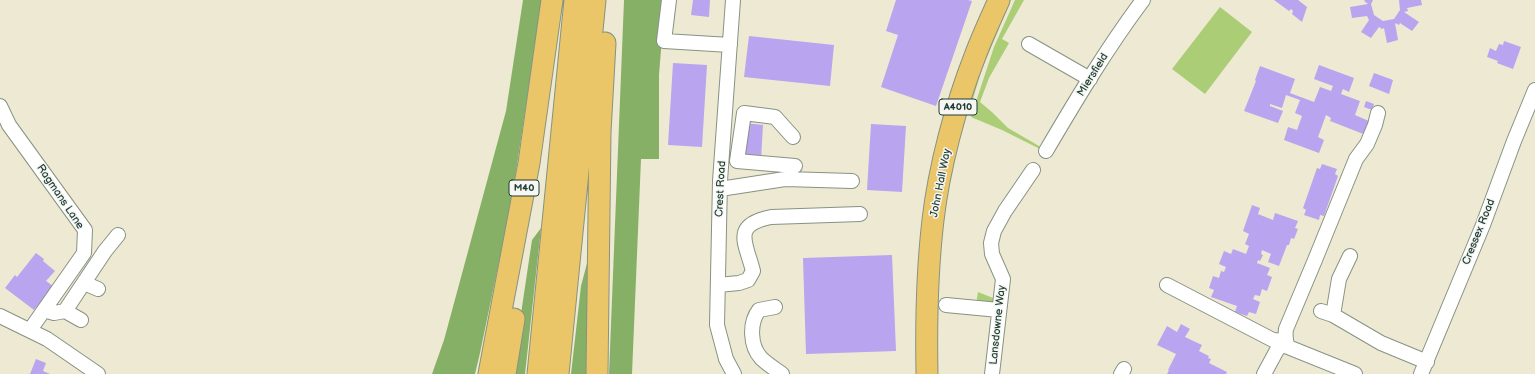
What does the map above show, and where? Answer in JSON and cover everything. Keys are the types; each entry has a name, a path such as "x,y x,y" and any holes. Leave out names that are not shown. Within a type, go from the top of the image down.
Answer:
{"highway":[{"name":"M40","path":"489,374 529,163 552,0"},
{"name":"M40","path":"505,374 539,164 562,0"},
{"path":"538,374 575,0"},
{"path":"558,374 595,0"},
{"path":"597,374 600,132 606,0"},
{"name":"John Hall Way","path":"928,374 928,278 933,219 942,171 957,110 974,56 999,0"}],"street":[{"path":"669,0 664,42 730,45"},
{"name":"Crest Road","path":"733,0 720,189 717,325 726,359 734,374"},
{"name":"Miersfield","path":"1046,151 1090,79 1141,1"},
{"path":"1029,44 1090,79"},
{"name":"Cressex Road","path":"1424,368 1483,225 1514,141 1535,90"},
{"name":"Ragmans Lane","path":"0,106 9,125 85,230 84,252 30,330"},
{"path":"793,137 775,117 744,113 738,161 795,166"},
{"path":"1355,374 1288,347 1285,341 1286,329 1316,260 1356,159 1367,144 1378,113"},
{"name":"Lansdowne Way","path":"992,374 1003,279 992,254 991,243 994,231 1005,211 1033,170"},
{"path":"720,189 785,179 852,180"},
{"path":"718,285 739,283 748,280 753,272 744,244 745,232 750,225 762,219 771,217 860,214"},
{"path":"66,311 105,251 118,235"},
{"path":"1350,256 1339,279 1327,313 1424,368"},
{"path":"84,283 98,289"},
{"path":"1167,285 1273,340 1285,341"},
{"path":"946,305 999,310"},
{"path":"775,308 759,310 754,316 752,335 760,357 782,374"},
{"path":"44,310 54,313 66,311 81,320"},
{"path":"0,316 47,339 98,374"},
{"path":"1264,374 1277,350 1285,341"}],"green space":[{"path":"523,0 542,0 511,204 475,374 432,374 444,340 506,111"},
{"path":"624,0 665,0 659,75 659,159 641,159 632,374 609,374"},
{"path":"1008,0 1011,0 982,69 968,115 966,114 980,68"},
{"path":"1015,0 1024,0 1002,39 1009,43 989,78 980,102 1008,128 1039,146 1041,148 1040,149 1002,130 971,117 994,47"},
{"path":"1220,7 1252,32 1205,94 1172,69"},
{"path":"541,228 525,374 512,374 532,240"},
{"path":"594,237 589,374 571,374 581,286"},
{"path":"978,292 993,298 992,306 976,304"}],"building":[{"path":"693,0 710,0 709,17 691,15"},
{"path":"896,0 972,1 936,106 881,87 898,35 886,31"},
{"path":"1274,0 1298,0 1307,7 1302,22 1292,14 1293,11 1291,9 1289,11"},
{"path":"1373,0 1371,4 1374,15 1383,21 1394,19 1400,10 1399,0 1421,0 1422,5 1407,8 1408,11 1404,12 1419,22 1412,31 1400,23 1399,25 1395,23 1398,40 1387,43 1384,28 1382,29 1379,27 1371,38 1361,32 1369,20 1367,16 1352,18 1350,7 1368,4 1364,1"},
{"path":"749,36 834,45 830,86 744,77"},
{"path":"1504,41 1521,47 1513,69 1497,63 1498,61 1487,57 1490,48 1496,51 1499,44 1503,45"},
{"path":"673,63 707,65 702,147 668,145"},
{"path":"1319,65 1354,78 1349,92 1343,89 1341,94 1360,101 1355,115 1371,122 1366,135 1330,121 1331,118 1326,115 1318,137 1324,140 1319,153 1284,140 1288,127 1297,130 1302,116 1295,113 1300,100 1286,95 1282,108 1270,104 1270,106 1283,111 1278,123 1244,111 1256,81 1255,80 1260,66 1295,79 1290,93 1314,102 1320,87 1331,91 1333,86 1314,79"},
{"path":"1374,73 1393,80 1389,94 1369,86"},
{"path":"1366,101 1374,104 1372,110 1364,107"},
{"path":"745,123 763,125 761,160 742,159"},
{"path":"871,124 906,126 902,192 867,190"},
{"path":"1322,164 1337,169 1335,174 1338,176 1324,216 1320,215 1319,220 1304,215 1306,210 1303,208 1317,168 1320,169"},
{"path":"1252,205 1260,208 1258,214 1273,220 1275,213 1298,221 1295,228 1298,229 1294,239 1291,238 1289,245 1287,245 1279,266 1268,262 1271,254 1262,250 1261,254 1263,255 1257,263 1270,268 1267,275 1272,277 1267,291 1262,289 1260,296 1255,295 1253,299 1260,302 1256,314 1249,312 1247,316 1235,312 1237,306 1211,297 1214,290 1209,288 1213,276 1219,278 1221,271 1224,272 1226,267 1219,264 1224,251 1231,254 1233,249 1246,254 1249,246 1245,244 1249,234 1243,231"},
{"path":"36,253 55,271 46,281 53,286 34,310 5,288 15,275 17,277"},
{"path":"892,255 896,351 806,354 803,258"},
{"path":"1181,324 1190,329 1185,337 1202,345 1199,351 1209,356 1208,358 1211,359 1209,363 1227,372 1226,374 1167,374 1176,354 1157,345 1167,326 1177,332"},
{"path":"36,359 46,363 43,371 50,374 30,374"}]}
